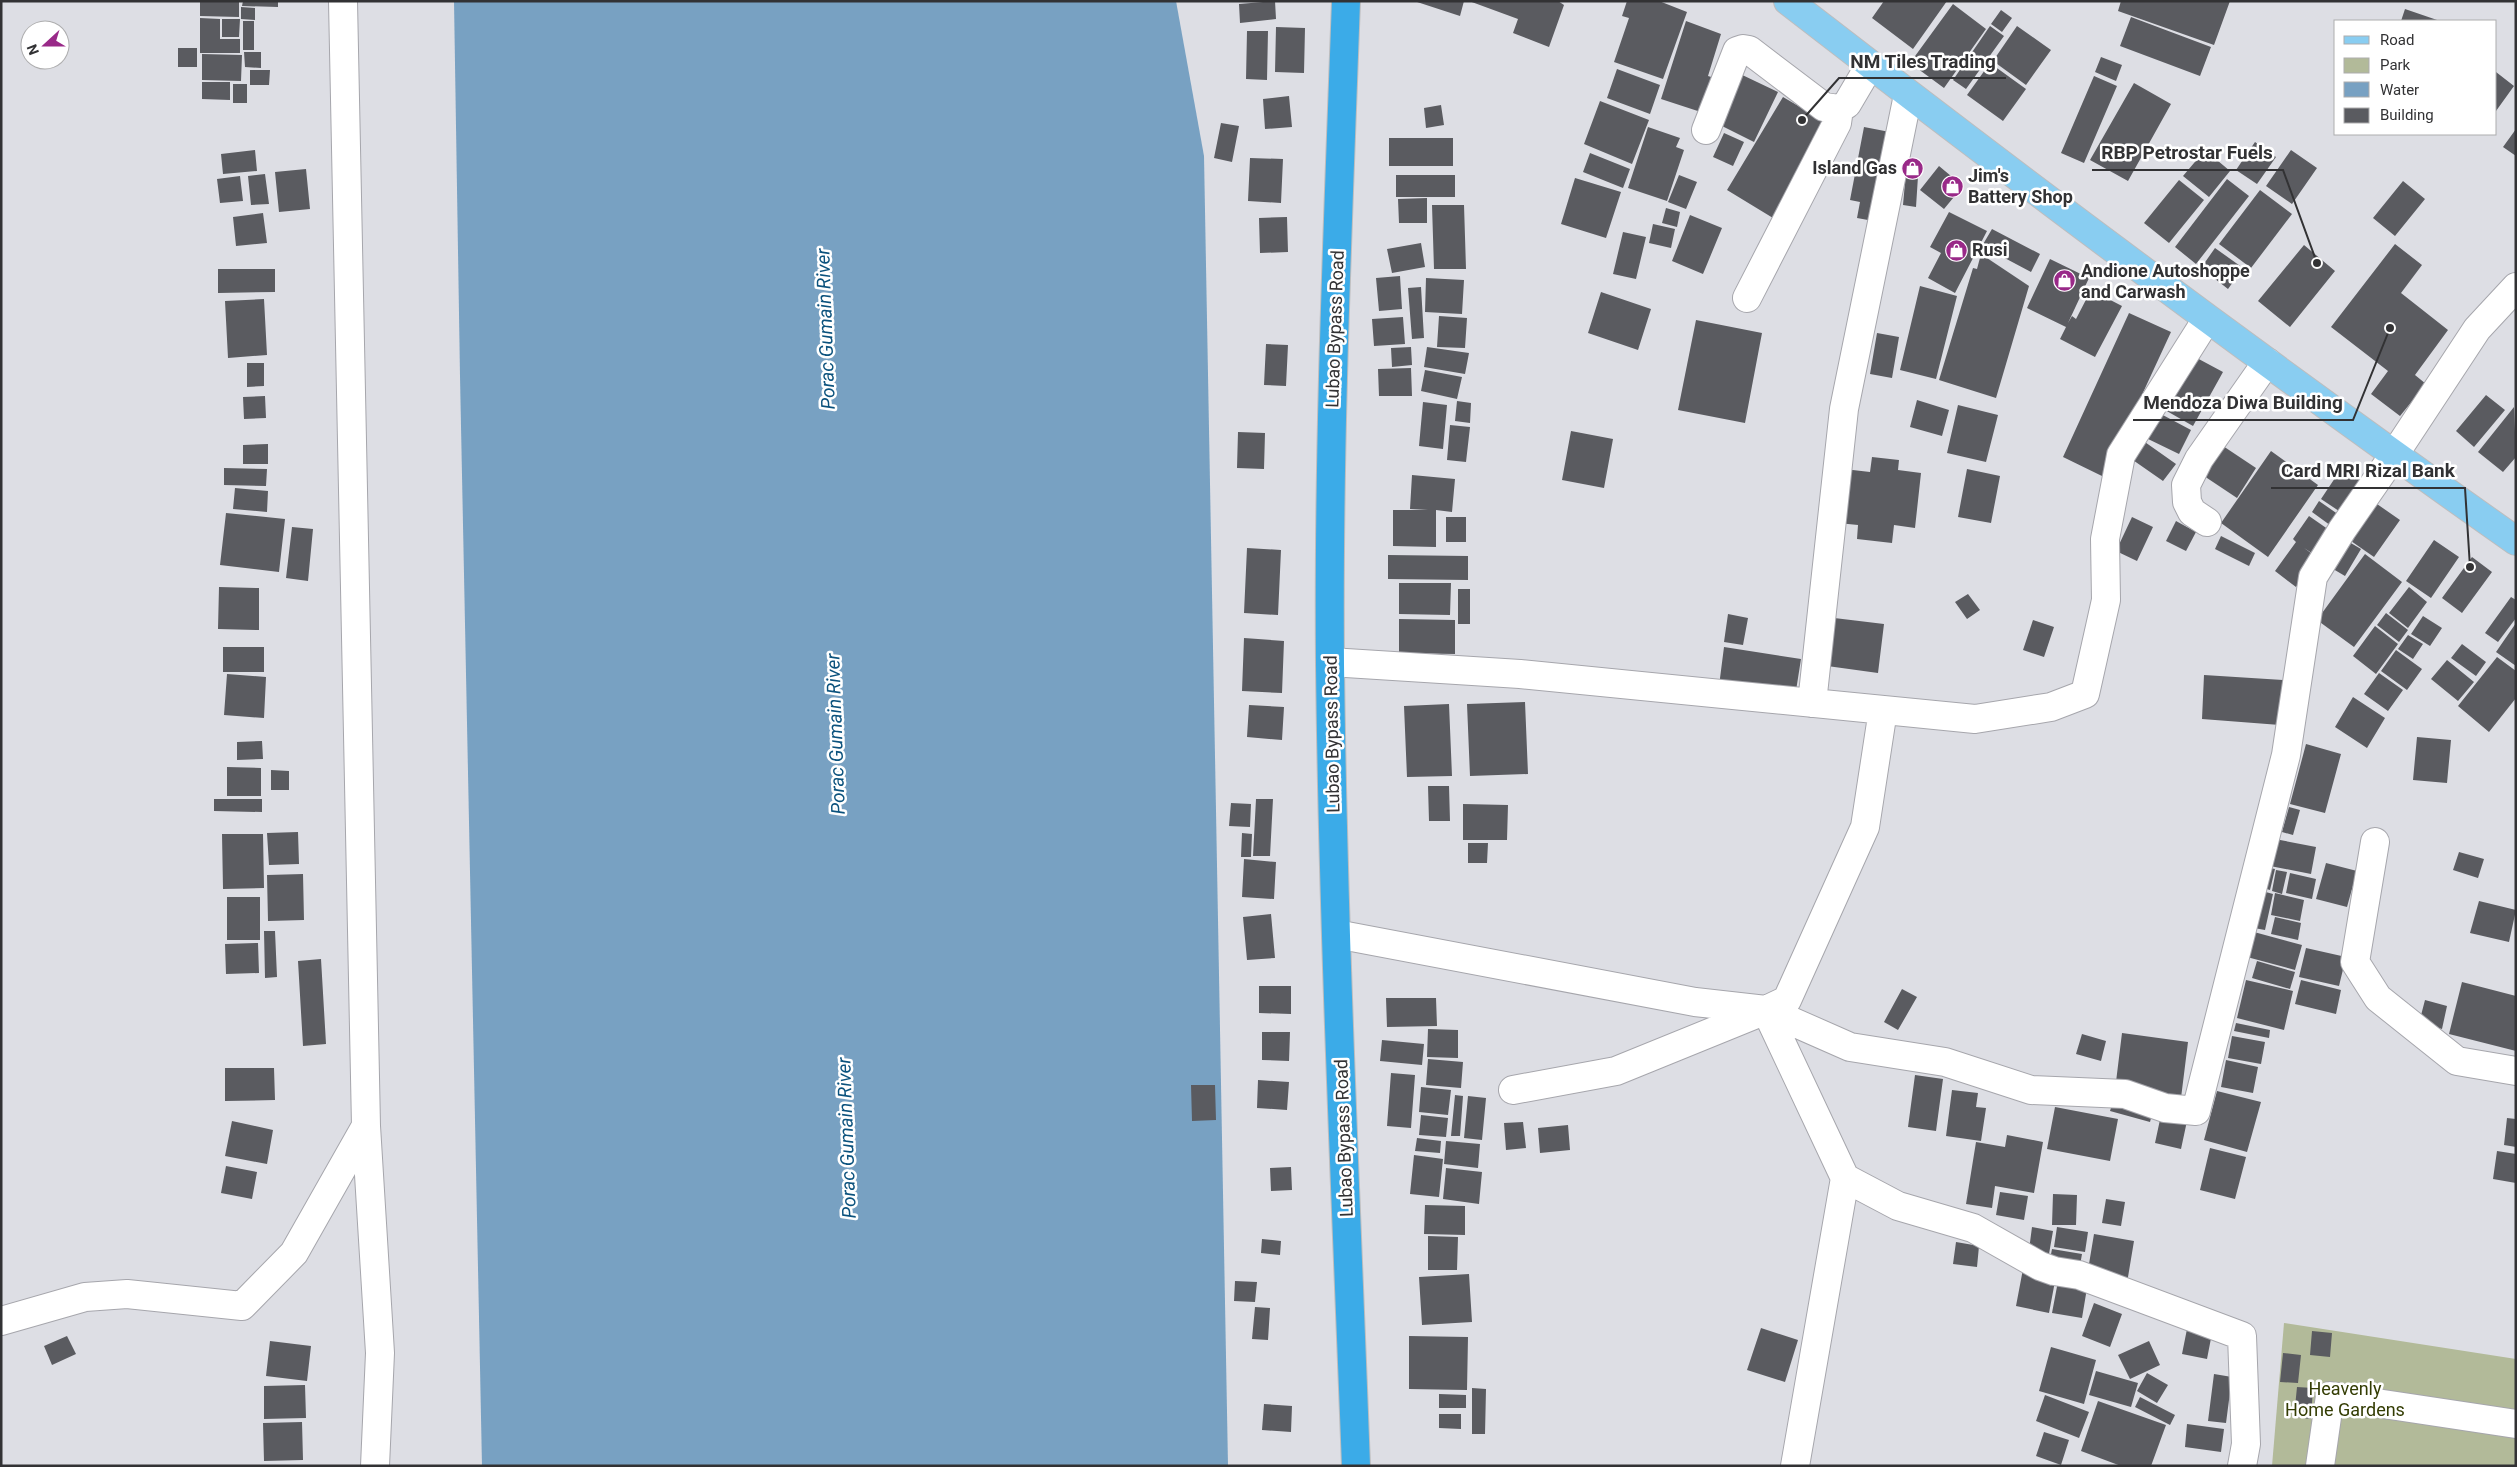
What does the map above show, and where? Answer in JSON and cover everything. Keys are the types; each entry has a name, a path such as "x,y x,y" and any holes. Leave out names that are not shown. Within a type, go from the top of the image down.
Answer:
{"highway":[{"name":"Lubao Bypass Road","path":"1346,1 1332,425 1330,662 1336,934 1356,1466"}],"main road":[{"path":"1788,1 1908,95 2207,319 2516,541"}],"street":[{"path":"343,1 366,1126 380,1353 373,1460"},
{"path":"1706,130 1737,51 1742,49 1749,50 1824,107 1839,109 1847,104 1870,64"},
{"path":"1812,703 1844,408 1908,95"},
{"path":"1747,298 1837,123 1839,109"},
{"path":"1336,934 1695,1002 1766,1010 1850,1047 1945,1062 2031,1090 2126,1094 2165,1108 2196,1111 2286,755 2314,577 2342,530 2477,329 2516,286"},
{"path":"1330,662 1520,674 1975,719 2051,707 2085,694 2106,600 2105,539 2121,455 2207,319"},
{"path":"2207,522 2192,512 2187,502 2186,485 2199,459 2267,362"},
{"path":"1513,1090 1616,1071 1787,1000 1865,827 1883,710"},
{"path":"2375,842 2356,962 2378,998 2457,1061 2516,1071"},
{"path":"1766,1010 1845,1178 1795,1466"},
{"path":"1,1321 85,1297 127,1294 242,1306 294,1253 366,1126"},
{"path":"1845,1178 1898,1206 1973,1228 2040,1266 2054,1271 2079,1275 2242,1336 2246,1444 2242,1466"},
{"path":"2320,1466 2330,1396 2516,1424"}],"green space":[{"name":"Heavenly Home Gardens","path":"2284,1323 2516,1359 2516,1466 2272,1466"}],"water":[{"name":"Porac Gumain River","path":"454,1 1176,1 1204,156 1228,1466 482,1466"}],"building":[{"path":"200,1 239,1 239,17 200,16"},
{"path":"243,1 278,1 278,7 242,6"},
{"path":"1275,1 1276,19 1240,23 1239,4"},
{"path":"1414,1 1464,1 1460,16"},
{"path":"1469,1 1558,1 1564,5 1549,47 1513,33 1518,19"},
{"path":"1627,1 1659,1 1687,12 1663,79 1614,62 1629,18 1622,16"},
{"path":"1884,1 1947,1 1913,49 1872,18"},
{"path":"2121,1 2230,1 2214,45 2118,11"},
{"path":"1953,4 1986,29 1944,88 1910,63"},
{"path":"241,7 255,8 255,20 241,19"},
{"path":"2405,9 2437,20 2401,20"},
{"path":"2001,10 2012,18 2002,32 1991,24"},
{"path":"2131,17 2211,47 2200,76 2120,46"},
{"path":"200,18 220,19 220,39 240,39 240,53 200,53"},
{"path":"222,19 240,19 239,37 222,37"},
{"path":"243,21 254,21 254,50 243,50"},
{"path":"1686,21 1721,34 1708,76 1721,80 1710,115 1661,99"},
{"path":"1990,26 2004,36 1966,89 1953,80"},
{"path":"2017,26 2051,50 2026,85 1993,61"},
{"path":"1276,27 1305,28 1304,73 1275,72"},
{"path":"1247,31 1268,31 1267,80 1246,79"},
{"path":"178,48 197,48 197,67 178,67"},
{"path":"244,52 261,52 261,68 245,67"},
{"path":"202,54 242,55 241,81 202,80"},
{"path":"2101,57 2122,65 2116,81 2095,72"},
{"path":"1990,63 2026,89 2003,121 1967,95"},
{"path":"1617,69 1660,85 1650,114 1607,98"},
{"path":"250,70 270,70 269,85 250,85"},
{"path":"1736,72 1778,92 1754,142 1712,121"},
{"path":"2497,73 2514,86 2497,110"},
{"path":"2094,76 2117,86 2084,163 2061,153"},
{"path":"202,82 230,82 230,100 202,99"},
{"path":"2134,83 2171,104 2128,181 2090,160"},
{"path":"233,84 247,84 247,103 233,103"},
{"path":"1289,96 1292,127 1265,129 1263,99"},
{"path":"1783,97 1829,124 1773,218 1727,190"},
{"path":"1600,101 1649,120 1632,164 1584,144"},
{"path":"1441,105 1444,125 1426,128 1424,108"},
{"path":"1221,123 1239,126 1232,162 1214,158"},
{"path":"1648,127 1680,138 1676,147 1684,150 1667,201 1628,188"},
{"path":"1864,127 1895,133 1879,222 1857,218 1860,202 1850,200"},
{"path":"2516,129 2516,156 2503,147"},
{"path":"1724,133 1744,142 1733,166 1713,157"},
{"path":"1389,138 1453,138 1453,166 1389,166"},
{"path":"2255,142 2276,157 2257,184 2236,170"},
{"path":"255,150 257,171 223,174 221,154"},
{"path":"2205,150 2230,171 2209,197 2183,176"},
{"path":"2291,150 2317,168 2292,204 2266,186"},
{"path":"1590,153 1630,169 1623,188 1583,172"},
{"path":"1250,158 1283,159 1281,203 1248,201"},
{"path":"1907,160 1919,161 1916,207 1903,205"},
{"path":"1939,166 1963,186 1944,209 1920,190"},
{"path":"306,169 310,209 279,212 275,172"},
{"path":"265,174 269,204 251,205 248,176"},
{"path":"1396,175 1455,175 1455,197 1396,197"},
{"path":"1679,175 1697,182 1686,209 1668,202"},
{"path":"240,176 243,201 220,203 217,179"},
{"path":"1575,178 1621,192 1606,238 1561,224"},
{"path":"2227,179 2249,196 2196,264 2175,247"},
{"path":"2179,180 2204,200 2169,243 2144,223"},
{"path":"2403,181 2425,199 2395,236 2373,218"},
{"path":"2260,190 2292,214 2251,268 2219,244"},
{"path":"1427,198 1427,223 1399,223 1398,199"},
{"path":"1432,205 1464,205 1466,269 1434,269"},
{"path":"1666,208 1680,212 1677,227 1662,223"},
{"name":"Rusi","path":"1949,212 1987,231 1955,293 1928,278 1941,253 1930,247"},
{"path":"263,213 267,243 236,246 233,217"},
{"path":"1690,215 1722,228 1703,274 1672,261"},
{"path":"1287,217 1288,252 1260,253 1259,218"},
{"path":"1653,224 1675,229 1671,248 1649,243"},
{"path":"1992,229 2040,254 2031,272 1982,246"},
{"path":"1623,232 1646,237 1636,279 1613,274"},
{"path":"1421,243 1425,267 1392,273 1387,249"},
{"path":"2395,244 2422,265 2401,293 2448,330 2415,375 2426,384 2400,416 2371,394 2388,371 2331,327"},
{"path":"2304,245 2335,271 2290,327 2258,301"},
{"path":"2215,248 2243,268 2228,289 2201,268"},
{"path":"1981,254 2029,286 1996,398 1939,380 1973,268 1977,269"},
{"path":"2050,259 2089,278 2068,323 2072,316 2076,319 2091,290 2122,306 2095,357 2060,339 2066,327 2027,308"},
{"path":"218,269 275,269 275,292 218,293"},
{"path":"1400,276 1402,309 1379,311 1376,278"},
{"path":"1426,278 1464,280 1462,314 1425,312"},
{"path":"1920,286 1957,296 1936,379 1900,370"},
{"path":"1421,287 1424,338 1412,339 1408,288"},
{"path":"1601,292 1651,309 1638,350 1588,333"},
{"path":"264,299 267,355 228,358 225,301"},
{"path":"2129,313 2171,332 2104,477 2063,457"},
{"path":"1439,316 1467,318 1465,348 1437,347"},
{"path":"1403,317 1405,344 1374,346 1372,319"},
{"path":"1696,320 1762,333 1745,423 1678,410"},
{"path":"1877,333 1899,337 1892,378 1870,374"},
{"path":"1266,344 1288,345 1286,386 1264,385"},
{"path":"1411,347 1412,365 1392,367 1391,348"},
{"path":"1427,347 1469,353 1465,374 1424,367"},
{"path":"2195,357 2223,372 2193,426 2165,410"},
{"path":"247,363 264,363 264,386 247,387"},
{"path":"1411,368 1412,396 1379,396 1378,369"},
{"path":"1425,370 1462,377 1457,399 1421,391"},
{"path":"2486,395 2505,410 2474,447 2456,431"},
{"path":"265,396 266,418 244,419 243,397"},
{"path":"1917,400 1949,410 1942,436 1910,427"},
{"path":"1457,401 1471,403 1470,423 1455,421"},
{"path":"1423,402 1447,405 1443,449 1419,446"},
{"path":"1958,405 1998,415 1986,462 1947,453"},
{"path":"2514,407 2516,457 2503,472 2478,452"},
{"path":"2159,413 2191,430 2179,454 2146,438"},
{"path":"1450,425 1470,427 1466,462 1447,460"},
{"path":"1571,431 1613,439 1604,488 1562,480"},
{"path":"1238,432 1265,433 1264,469 1237,468"},
{"path":"2142,440 2176,464 2163,481 2130,458"},
{"path":"268,444 268,464 243,464 243,445"},
{"path":"2223,446 2256,468 2237,498 2204,476"},
{"path":"2271,451 2318,485 2268,557 2221,523"},
{"path":"1872,457 1899,460 1898,470 1921,473 1915,528 1894,525 1892,543 1857,539 1858,525 1838,523 1844,469 1870,472"},
{"path":"2343,466 2367,482 2345,515 2321,499"},
{"path":"224,468 267,469 266,486 224,485"},
{"path":"1967,469 2000,476 1991,523 1958,517"},
{"path":"1412,475 1455,479 1452,512 1436,510 1436,547 1393,546 1393,510 1428,510 1410,509"},
{"path":"235,488 268,491 267,512 233,509"},
{"path":"2319,501 2342,517 2334,528 2312,512"},
{"path":"2377,504 2400,520 2374,557 2351,541"},
{"path":"226,513 285,519 279,572 220,565"},
{"path":"2309,516 2332,532 2315,555 2304,548 2318,558 2296,587 2275,571 2296,542 2293,539"},
{"path":"1446,517 1466,517 1466,542 1446,542"},
{"path":"2132,517 2153,527 2137,561 2116,551"},
{"path":"2176,521 2196,532 2186,551 2166,541"},
{"path":"292,527 313,529 308,581 286,578"},
{"path":"2221,536 2255,553 2249,566 2215,549"},
{"path":"2344,539 2361,549 2345,576 2328,566"},
{"path":"2434,540 2459,557 2431,598 2406,581"},
{"path":"1247,548 1281,550 1278,615 1244,613"},
{"path":"2365,554 2402,582 2354,647 2317,620"},
{"path":"1388,555 1468,556 1468,580 1388,579"},
{"path":"2472,557 2492,572 2462,613 2442,598"},
{"path":"1399,583 1451,583 1450,615 1399,614"},
{"path":"219,587 259,588 259,630 218,629"},
{"path":"2409,587 2427,602 2408,628 2389,613"},
{"path":"1458,589 1470,589 1470,624 1458,624"},
{"path":"1968,594 1980,610 1967,619 1955,602"},
{"path":"2511,597 2516,600 2516,618 2498,642 2485,633"},
{"path":"2386,613 2408,630 2399,642 2377,625"},
{"path":"1728,614 1748,618 1743,645 1724,642"},
{"path":"2423,616 2442,628 2430,646 2411,634"},
{"path":"1826,617 1884,624 1878,673 1820,665"},
{"path":"1399,619 1455,620 1455,654 1399,653"},
{"path":"2033,620 2054,627 2044,657 2023,650"},
{"path":"2516,623 2516,666 2496,652"},
{"path":"2375,626 2398,644 2376,674 2353,656"},
{"path":"2408,635 2423,644 2413,659 2398,649"},
{"path":"1244,638 1284,641 1282,693 1242,691"},
{"path":"2462,644 2486,662 2476,676 2451,658"},
{"path":"223,647 264,647 264,672 223,672"},
{"path":"1724,647 1801,659 1795,697 1719,686"},
{"path":"2396,650 2422,669 2407,690 2381,671"},
{"path":"2497,657 2516,671 2516,698 2489,732 2458,706"},
{"path":"2447,660 2474,682 2458,701 2431,679"},
{"path":"2379,673 2403,690 2388,711 2364,694"},
{"path":"227,674 266,677 264,718 224,715"},
{"path":"2204,675 2283,680 2280,725 2202,719"},
{"path":"2353,697 2385,718 2367,748 2335,727"},
{"path":"1525,702 1528,774 1470,776 1467,704"},
{"path":"1449,704 1452,776 1407,777 1404,706"},
{"path":"1249,705 1284,707 1282,740 1247,737"},
{"path":"2417,737 2451,740 2447,783 2413,780"},
{"path":"262,741 263,759 237,760 237,742"},
{"path":"2306,744 2341,754 2325,813 2290,804"},
{"path":"227,767 261,768 261,796 227,796"},
{"path":"271,770 289,771 289,790 271,790"},
{"path":"1428,786 1449,786 1450,821 1429,821"},
{"path":"214,799 262,799 262,812 214,811"},
{"path":"1256,799 1273,799 1270,856 1253,856"},
{"path":"1231,803 1251,804 1250,827 1229,826"},
{"path":"1463,804 1508,805 1507,840 1463,840"},
{"path":"2289,807 2300,810 2293,835 2282,832"},
{"path":"298,832 299,864 269,865 267,833"},
{"path":"1242,833 1252,834 1251,857 1241,857"},
{"path":"222,834 263,834 264,888 223,889"},
{"path":"2275,839 2316,847 2311,874 2270,866"},
{"path":"1468,843 1488,843 1487,863 1468,863"},
{"path":"2459,852 2484,859 2478,878 2453,870"},
{"path":"1244,859 1276,862 1274,899 1242,897"},
{"path":"2326,863 2357,871 2347,907 2316,899"},
{"path":"2265,867 2275,869 2270,890 2260,887"},
{"path":"2276,870 2287,872 2282,894 2272,891"},
{"path":"2290,873 2316,879 2312,899 2286,893"},
{"path":"303,874 304,920 268,921 267,875"},
{"path":"2262,891 2273,894 2265,930 2254,928"},
{"path":"2275,893 2304,900 2300,921 2271,915"},
{"path":"227,897 260,897 260,940 227,940"},
{"path":"2479,901 2516,910 2509,942 2470,933"},
{"path":"1271,914 1275,958 1247,960 1243,917"},
{"path":"2275,917 2301,923 2298,940 2271,934"},
{"path":"264,931 275,931 277,977 265,978"},
{"path":"2254,932 2302,945 2295,970 2247,957"},
{"path":"258,943 259,973 226,974 225,944"},
{"path":"2306,948 2346,957 2339,986 2299,977"},
{"path":"321,959 326,1044 303,1046 298,961"},
{"path":"2257,961 2295,972 2290,989 2252,978"},
{"path":"2246,980 2293,991 2284,1030 2237,1018"},
{"path":"2301,980 2341,990 2336,1014 2295,1004"},
{"path":"2462,982 2516,996 2516,1051 2449,1034"},
{"path":"1259,986 1291,986 1291,1014 1259,1013"},
{"path":"1902,989 1917,997 1898,1030 1884,1022"},
{"path":"1386,998 1436,998 1437,1026 1387,1027"},
{"path":"2425,1000 2447,1006 2442,1029 2419,1023"},
{"path":"2236,1023 2270,1030 2269,1038 2234,1031"},
{"path":"1428,1029 1458,1030 1458,1058 1427,1057"},
{"path":"1262,1032 1290,1032 1289,1061 1262,1060"},
{"path":"2122,1033 2188,1042 2181,1098 2115,1090"},
{"path":"2082,1034 2106,1041 2101,1061 2076,1054"},
{"path":"2232,1036 2265,1042 2261,1064 2228,1058"},
{"path":"1382,1040 1424,1044 1422,1065 1380,1061"},
{"path":"1428,1059 1463,1062 1461,1088 1426,1085"},
{"path":"2226,1060 2258,1067 2253,1093 2221,1087"},
{"path":"225,1068 274,1068 275,1100 225,1101"},
{"path":"1391,1073 1415,1075 1411,1128 1387,1126"},
{"path":"1915,1075 1943,1079 1936,1131 1908,1127"},
{"path":"1258,1080 1289,1082 1287,1110 1257,1108"},
{"path":"1191,1085 1215,1085 1216,1120 1192,1121"},
{"path":"1421,1087 1451,1090 1448,1115 1419,1112"},
{"path":"1952,1090 1978,1093 1976,1107 1986,1108 1981,1141 1946,1136"},
{"path":"2217,1091 2261,1102 2247,1152 2204,1140"},
{"path":"1455,1095 1463,1096 1460,1136 1451,1136"},
{"path":"2115,1095 2154,1107 2150,1122 2110,1111"},
{"path":"1468,1096 1486,1098 1482,1140 1464,1138"},
{"path":"2055,1107 2118,1119 2110,1161 2047,1149"},
{"path":"1421,1115 1448,1118 1446,1137 1419,1135"},
{"path":"2161,1115 2187,1121 2181,1149 2155,1143"},
{"path":"2507,1118 2516,1119 2516,1147 2504,1145"},
{"path":"232,1121 273,1130 267,1164 225,1156"},
{"path":"1523,1122 1526,1148 1506,1150 1504,1123"},
{"path":"1568,1125 1570,1150 1540,1153 1538,1128"},
{"path":"2007,1135 2043,1142 2034,1193 1995,1186 1992,1208 1966,1204 1976,1142 2005,1147"},
{"path":"1417,1138 1441,1141 1440,1153 1415,1151"},
{"path":"1446,1141 1480,1144 1478,1168 1444,1164"},
{"path":"2210,1148 2246,1157 2235,1199 2200,1190"},
{"path":"2497,1151 2516,1154 2516,1183 2493,1179"},
{"path":"1414,1155 1443,1159 1439,1197 1410,1194"},
{"path":"226,1166 257,1172 252,1199 221,1193"},
{"path":"1291,1167 1292,1190 1271,1191 1270,1168"},
{"path":"1446,1168 1482,1172 1479,1204 1443,1199"},
{"path":"2000,1192 2028,1196 2024,1220 1996,1215"},
{"path":"2053,1194 2077,1195 2076,1225 2052,1225"},
{"path":"2106,1199 2125,1202 2121,1226 2102,1223"},
{"path":"1425,1205 1465,1206 1465,1235 1424,1234"},
{"path":"2032,1227 2053,1231 2049,1254 2029,1250"},
{"path":"2057,1227 2088,1232 2085,1252 2054,1247"},
{"path":"2094,1234 2134,1241 2127,1283 2087,1276"},
{"path":"1428,1236 1458,1237 1457,1270 1428,1270"},
{"path":"1262,1239 1281,1241 1280,1255 1261,1253"},
{"path":"1956,1242 1979,1246 1977,1267 1953,1264"},
{"path":"2052,1249 2082,1254 2079,1271 2049,1265"},
{"path":"2023,1269 2056,1276 2049,1313 2016,1306"},
{"path":"1469,1274 1472,1322 1422,1325 1419,1277"},
{"path":"2059,1276 2088,1282 2082,1318 2052,1313"},
{"path":"1235,1281 1257,1282 1255,1302 1234,1301"},
{"path":"2094,1303 2122,1314 2110,1347 2082,1336"},
{"path":"1255,1307 1270,1308 1268,1340 1252,1339"},
{"path":"2188,1324 2213,1328 2207,1359 2182,1354"},
{"path":"1761,1328 1798,1340 1785,1382 1747,1370"},
{"path":"2312,1331 2332,1333 2330,1357 2310,1355"},
{"path":"67,1336 76,1354 52,1365 44,1346"},
{"path":"1409,1336 1468,1337 1467,1390 1409,1389"},
{"path":"270,1341 311,1346 307,1381 266,1376"},
{"path":"2149,1341 2160,1365 2130,1379 2118,1355"},
{"path":"2051,1347 2096,1360 2084,1404 2039,1391"},
{"path":"2283,1353 2301,1355 2298,1383 2280,1382"},
{"path":"2096,1371 2138,1383 2131,1407 2089,1395"},
{"path":"2147,1373 2168,1385 2157,1403 2137,1391"},
{"path":"2214,1374 2232,1377 2226,1423 2208,1421"},
{"path":"305,1385 306,1418 264,1419 264,1386"},
{"path":"2297,1387 2313,1388 2311,1419 2294,1417"},
{"path":"1472,1388 1486,1389 1485,1434 1472,1434"},
{"path":"1439,1394 1466,1395 1466,1408 1439,1408"},
{"path":"2045,1395 2089,1412 2079,1438 2036,1421"},
{"path":"2140,1397 2175,1415 2170,1425 2135,1407"},
{"path":"2098,1401 2166,1425 2151,1466 2121,1466 2081,1451"},
{"path":"1264,1404 1292,1406 1291,1432 1262,1430"},
{"path":"1439,1414 1461,1414 1461,1429 1439,1428"},
{"path":"302,1422 303,1460 264,1461 263,1423"},
{"path":"2187,1424 2224,1429 2221,1452 2185,1447"},
{"path":"2044,1432 2069,1440 2061,1465 2036,1456"}],"place":[{"name":"NM Tiles Trading","path":"1802,120"},
{"name":"Island Gas","path":"1913,168"},
{"name":"Jim's Battery Shop","path":"1952,186"},
{"name":"Rusi","path":"1956,250"},
{"name":"RBP Petrostar Fuels","path":"2317,263"},
{"name":"Andione Autoshoppe and Carwash","path":"2065,281"},
{"name":"Mendoza Diwa Building","path":"2390,328"},
{"name":"Card MRI Rizal Bank","path":"2470,567"}]}
